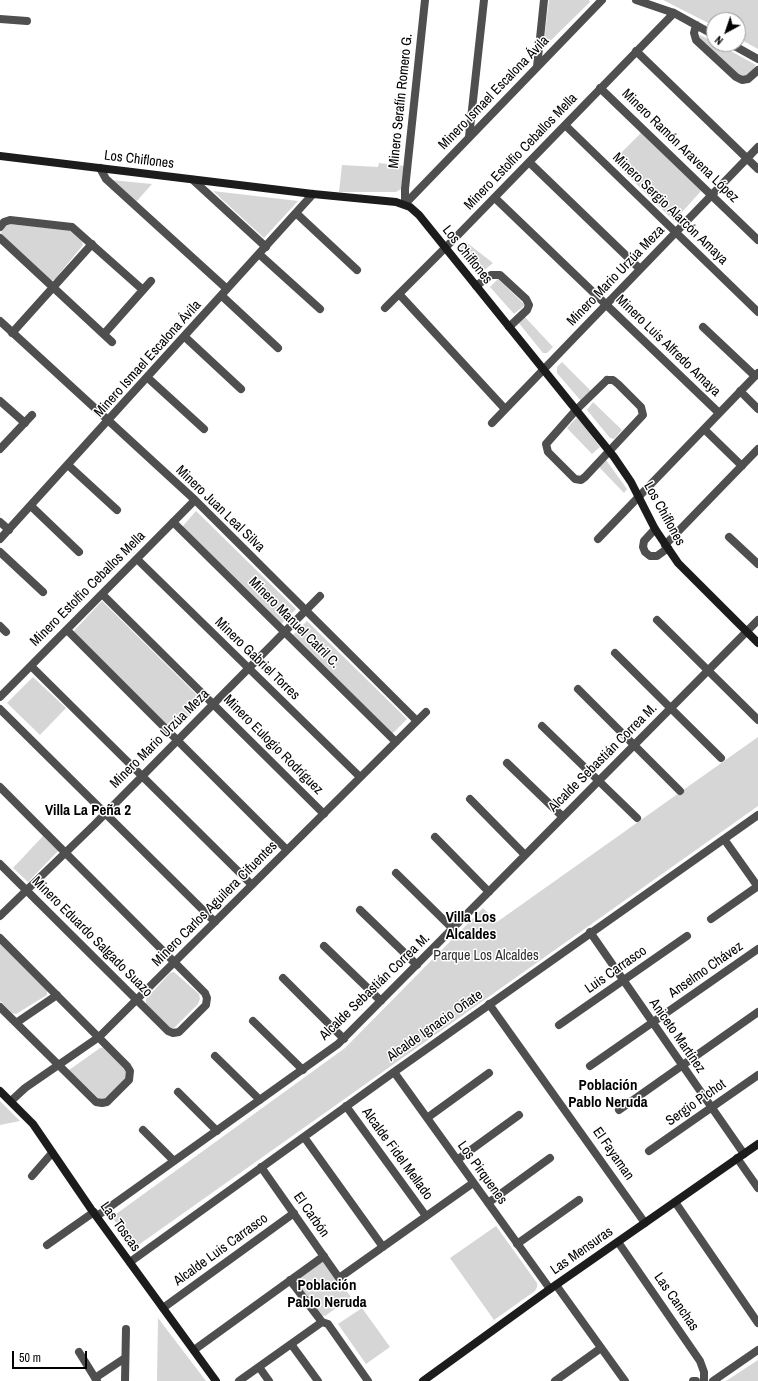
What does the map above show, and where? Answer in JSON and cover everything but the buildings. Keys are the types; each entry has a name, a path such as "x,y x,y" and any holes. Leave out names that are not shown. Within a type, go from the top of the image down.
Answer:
{"street":[{"name":"Minero Serafín Romero G.","path":"405,204 405,189 425,0"},
{"path":"470,137 484,0"},
{"path":"537,67 544,0"},
{"name":"Minero Ismael Escalona Ávila","path":"405,204 602,0"},
{"path":"636,0 674,13 706,30"},
{"name":"Minero Estolfio Ceballos Mella","path":"385,308 530,162 674,13"},
{"path":"0,19 27,21"},
{"path":"696,24 694,35 696,40 736,77 742,80 748,79 758,70"},
{"path":"636,51 758,169"},
{"path":"745,52 758,59"},
{"name":"Minero Ramón Aravena López","path":"600,88 758,240"},
{"name":"Minero Sergio Alarcón Amaya","path":"565,126 758,312"},
{"name":"Minero Mario Urzúa Meza","path":"492,423 758,147"},
{"name":"Los Chiflones","path":"0,156 405,204 419,215 610,451 626,474 655,528 678,563 758,643"},
{"path":"530,162 640,269"},
{"path":"100,168 106,179 228,289"},
{"path":"193,180 266,247"},
{"name":"Minero Ismael Escalona Ávila","path":"0,539 148,378 313,194"},
{"name":"Minero Luis Alfredo Amaya","path":"494,198 719,413"},
{"path":"296,213 357,270"},
{"path":"0,227 4,222 10,220 67,226 77,230 143,290"},
{"path":"0,238 112,342"},
{"path":"12,333 92,244"},
{"path":"259,254 320,309"},
{"path":"476,286 492,275 500,274 526,299 529,305 527,310 509,327"},
{"path":"104,334 151,281"},
{"path":"399,294 505,409"},
{"path":"222,296 278,348"},
{"name":"Minero Juan Leal Silva","path":"0,321 108,422 195,500 417,721"},
{"path":"598,539 756,375 703,327"},
{"path":"185,336 241,389"},
{"path":"148,378 204,429"},
{"path":"610,380 616,382 641,407 643,412 642,417 610,451 583,479 578,480 572,477 548,452 546,446 547,442 602,383 610,380"},
{"path":"740,391 758,409"},
{"path":"0,401 25,423"},
{"path":"0,449 32,414"},
{"path":"704,429 742,466"},
{"path":"655,528 644,541 643,547 645,552 650,556 657,556 758,449"},
{"path":"68,465 117,510"},
{"name":"Minero Estolfio Ceballos Mella","path":"0,697 195,500"},
{"path":"30,506 79,552"},
{"path":"0,522 8,530"},
{"name":"Minero Manuel Catril C.","path":"173,522 396,742"},
{"path":"730,537 758,564"},
{"path":"0,552 43,592"},
{"name":"Minero Gabriel Torres","path":"137,559 360,778"},
{"name":"Minero Eulogio Rodríguez","path":"102,594 324,814"},
{"name":"Minero Mario Urzúa Meza","path":"0,916 142,777 320,596"},
{"path":"657,620 758,720"},
{"name":"Alcalde Sebastián Correa M.","path":"47,1245 174,1161 303,1070 344,1038 758,620"},
{"path":"67,630 287,850"},
{"path":"616,653 721,758"},
{"path":"31,666 252,885"},
{"path":"578,689 680,791"},
{"path":"0,709 215,922"},
{"name":"Minero Carlos Aguilera Cifuentes","path":"11,1101 25,1088 99,1038 426,712"},
{"path":"542,726 637,818"},
{"path":"506,763 563,817"},
{"path":"0,787 174,963"},
{"path":"470,799 525,855"},
{"name":"Alcalde Ignacio Oñate","path":"130,1262 590,932 758,815"},
{"path":"435,837 489,892"},
{"path":"711,919 758,887 724,839"},
{"name":"Minero Eduardo Salgado Suazo","path":"0,864 166,1029 173,1033 181,1030 206,1005 207,1000 205,993 174,963"},
{"path":"396,873 453,929"},
{"path":"360,910 417,965"},
{"name":"Aniceto Martínez","path":"590,932 712,1108 758,1188"},
{"name":"Luis Carrasco","path":"559,1025 687,936"},
{"path":"0,938 127,1066 130,1074 127,1082 107,1102 102,1103 94,1100 0,1008"},
{"path":"324,946 381,1002"},
{"name":"Anselmo Chávez","path":"590,1066 653,1024 758,949"},
{"path":"283,978 344,1038"},
{"path":"16,1023 57,995"},
{"name":"El Fayaman","path":"490,1004 646,1223"},
{"path":"618,1110 758,1012"},
{"path":"253,1021 303,1070"},
{"path":"215,1056 260,1100"},
{"name":"Los Pirquenes","path":"394,1072 517,1244 601,1348 624,1381"},
{"path":"427,1118 489,1073"},
{"name":"Sergio Pichot","path":"649,1152 758,1076"},
{"name":"Las Toscas","path":"0,1091 28,1118 95,1214 216,1381"},
{"path":"178,1092 217,1131"},
{"name":"Alcalde Fidel Mellado","path":"346,1106 426,1216"},
{"path":"457,1160 519,1115"},
{"path":"143,1130 174,1161"},
{"path":"304,1137 383,1247 474,1183"},
{"name":"Las Mensuras","path":"423,1381 553,1287 758,1144"},
{"path":"32,1176 52,1153"},
{"path":"488,1203 550,1158"},
{"name":"El Carbón","path":"261,1167 340,1278 383,1247"},
{"path":"517,1244 579,1200"},
{"path":"675,1202 758,1323"},
{"name":"Alcalde Luis Carrasco","path":"163,1308 294,1214"},
{"name":"Las Canchas","path":"618,1242 700,1361 704,1372 704,1381"},
{"path":"194,1350 324,1256"},
{"path":"290,1280 322,1322 328,1324 368,1381"},
{"path":"239,1381 322,1322"},
{"path":"125,1381 126,1329"},
{"path":"291,1344 318,1381"},
{"path":"555,1381 601,1348"},
{"path":"714,1381 758,1350"},
{"path":"79,1352 96,1380 125,1358"},
{"path":"259,1367 269,1381"}],"green space":[{"path":"549,0 589,0 590,2 543,48"},
{"path":"663,0 758,0 758,49 746,42 746,12 706,12 706,22"},
{"path":"700,35 706,38 706,46 698,38"},
{"path":"713,52 732,52 756,65 749,75 745,77 737,75"},
{"path":"641,133 701,191 674,221 613,161"},
{"path":"379,163 404,166 401,189 396,192 339,192 342,165 378,167"},
{"path":"111,180 152,184 136,202"},
{"path":"213,191 298,201 264,238"},
{"path":"8,224 69,230 82,241 83,245 55,279 51,281 2,236 1,230"},
{"path":"466,242 493,263 482,272 458,245"},
{"path":"498,279 525,305 514,314 490,287"},
{"path":"524,316 553,347 547,353 543,353 518,322"},
{"path":"562,362 592,392 581,401 557,373 557,367"},
{"path":"593,402 622,430 614,439 610,438 587,410"},
{"path":"577,417 600,447 592,454 567,428"},
{"path":"606,460 627,489 624,493 599,467"},
{"path":"196,511 296,609 281,624 182,527"},
{"path":"102,601 204,702 173,732 73,632"},
{"path":"307,621 407,719 392,734 292,636"},
{"path":"33,677 66,708 40,735 7,703"},
{"name":"Parque Los Alcaldes","path":"758,737 758,806 137,1246 133,1246 112,1217 345,1048 483,908 497,922"},
{"path":"43,836 58,851 28,882 13,868"},
{"path":"0,943 47,991 47,995 16,1014 12,1013 0,1001"},
{"path":"174,972 199,994 200,999 198,1004 174,1028 170,1028 146,1004 146,999 170,973"},
{"path":"105,1047 127,1070 127,1078 104,1099 99,1099 69,1070 100,1048"},
{"path":"0,1101 20,1121 0,1125"},
{"path":"496,1226 537,1283 537,1287 535,1291 494,1320 450,1258"},
{"path":"321,1261 326,1263 351,1297 325,1316 319,1315 297,1284 297,1279"},
{"path":"362,1308 390,1347 366,1364 338,1324"},
{"path":"158,1318 206,1381 157,1381"},
{"path":"758,1360 758,1381 726,1381"}],"district":[{"name":"Villa La Peña 2","path":"88,811"},
{"name":"Villa Los Alcaldes","path":"471,926"},
{"name":"Población Pablo Neruda","path":"608,1094"},
{"name":"Población Pablo Neruda","path":"327,1294"}]}
